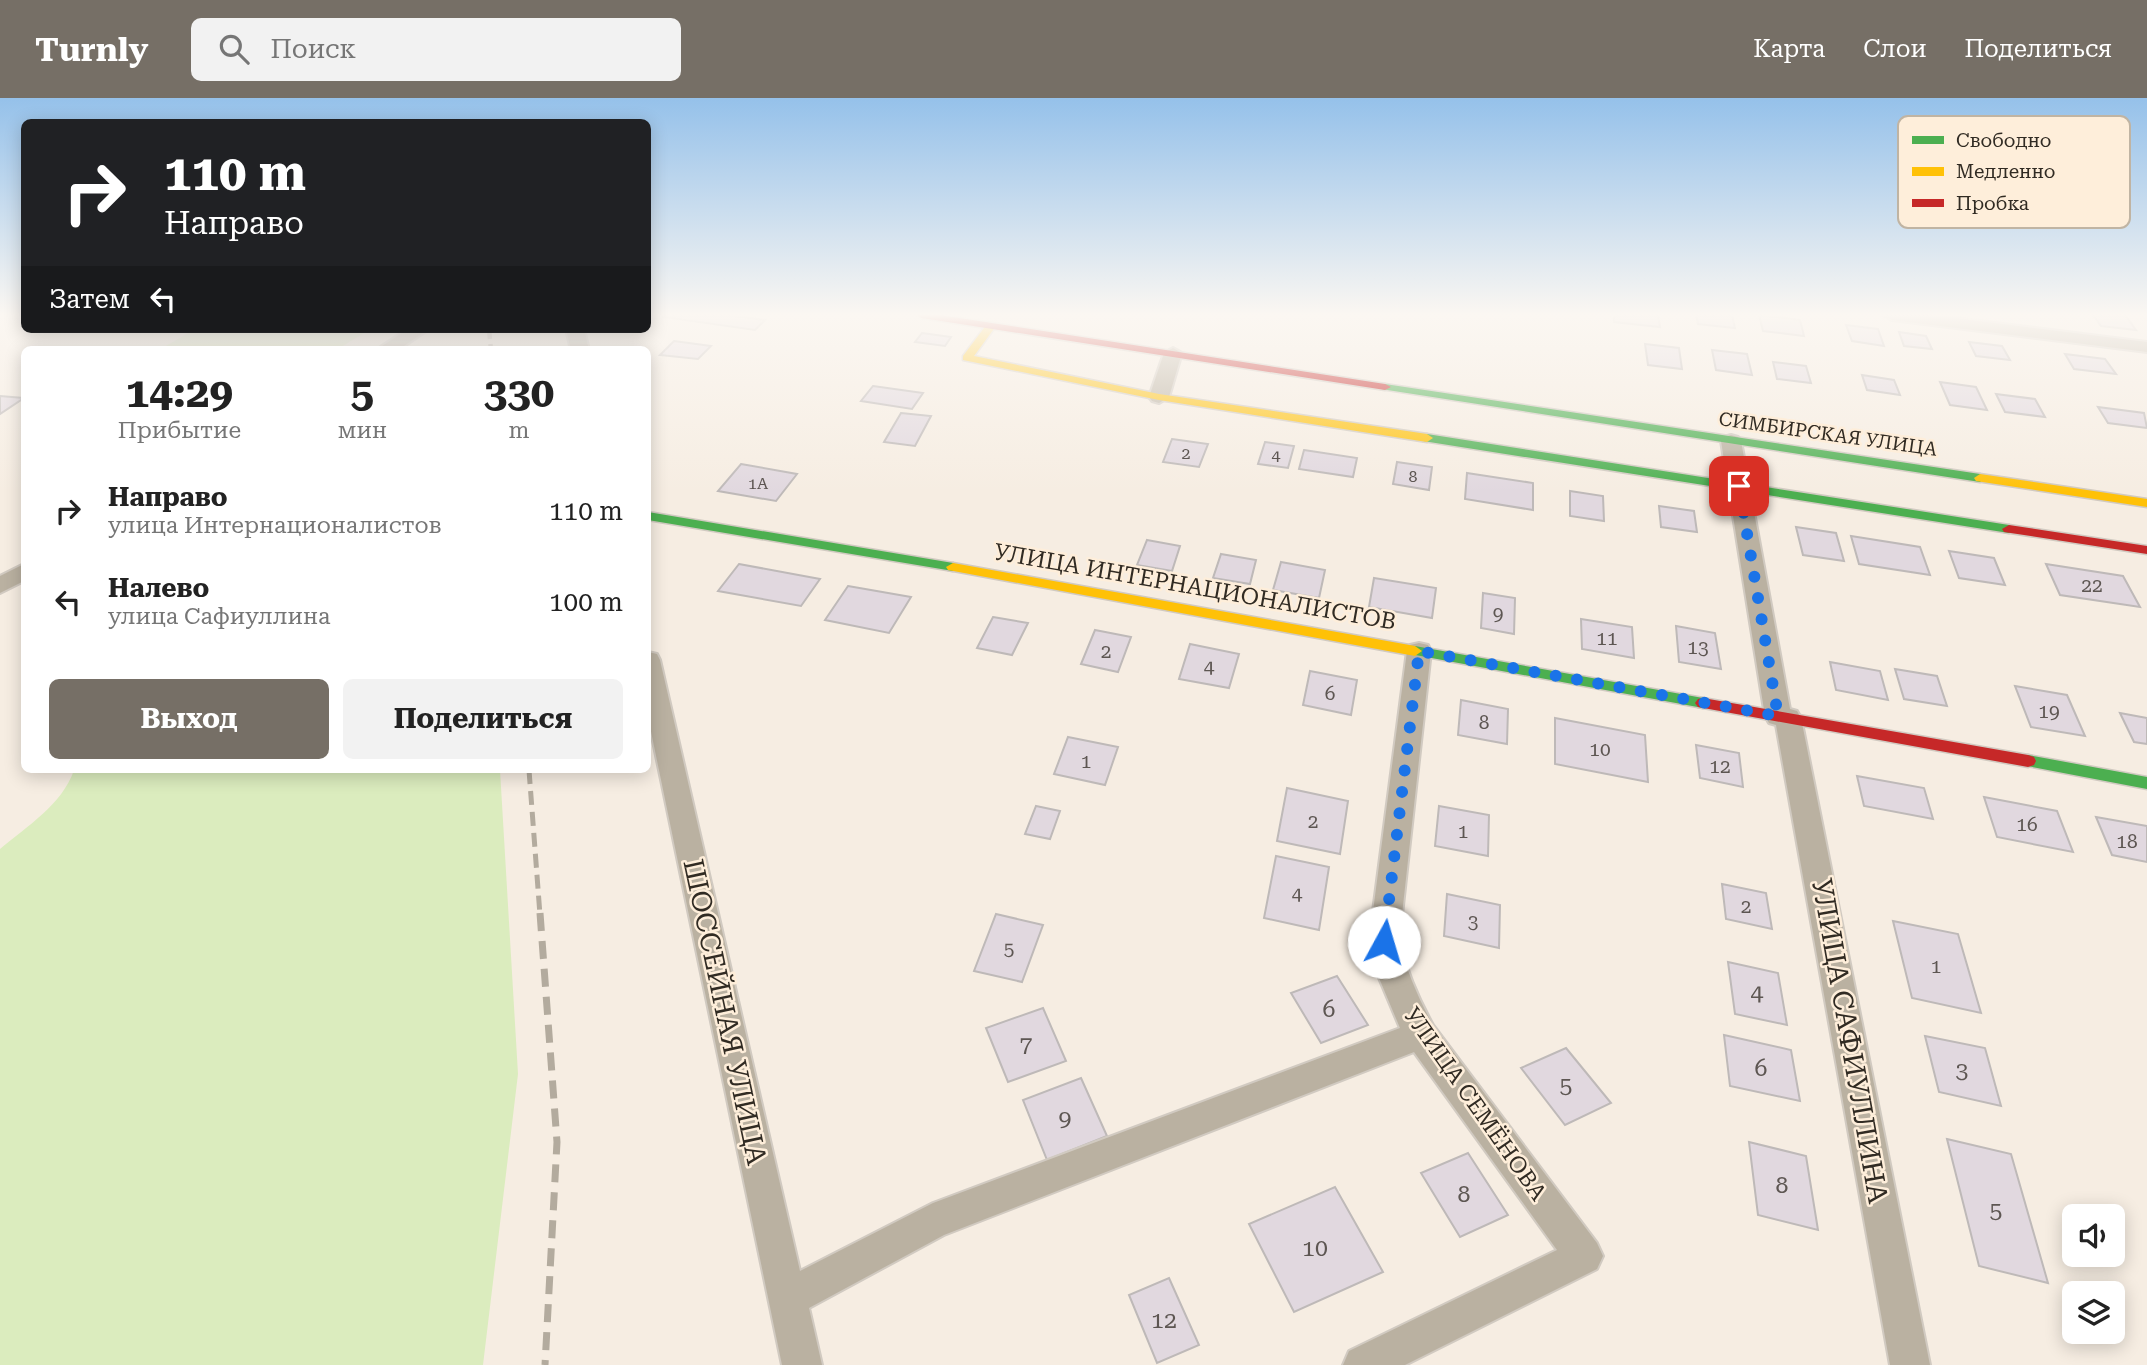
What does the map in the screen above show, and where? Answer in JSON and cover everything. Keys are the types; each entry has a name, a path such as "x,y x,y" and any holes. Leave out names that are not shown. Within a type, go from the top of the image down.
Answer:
{"street":[{"path":"1046,374 1159,397 2147,550"},
{"path":"1159,397 1166,374"},
{"name":"СИМБИРСКАЯ УЛИЦА","path":"1307,374 2147,503"},
{"name":"УЛИЦА САФИУЛЛИНА","path":"1731,441 1910,1365"},
{"name":"УЛИЦА ИНТЕРНАЦИОНАЛИСТОВ","path":"651,516 831,545 2147,783"},
{"path":"0,586 21,573"},
{"name":"УЛИЦА СЕМЁНОВА","path":"1363,1365 1584,1256 1421,1035 1403,1003 1384,942 1419,651"},
{"name":"ШОССЕЙНАЯ УЛИЦА","path":"651,674 802,1365"},
{"path":"787,1299 933,1221 1421,1035"}],"green space":[{"path":"72,773 500,773 518,1074 483,1365 0,1365 0,849 52,804"}],"building":[{"path":"1776,374 1808,374 1811,383 1777,379"},
{"path":"1862,375 1894,380 1900,395 1867,390"},
{"path":"1940,382 1976,387 1987,410 1950,405"},
{"path":"873,386 923,393 912,409 861,401"},
{"path":"1996,394 2035,399 2045,417 2005,412"},
{"path":"0,396 21,398 21,400 0,414"},
{"path":"2098,407 2144,413 2147,428 2108,423"},
{"path":"901,413 931,416 915,446 884,442"},
{"path":"1172,439 1208,444 1199,467 1163,462"},
{"path":"1265,442 1294,446 1288,468 1258,464"},
{"path":"1304,450 1357,458 1353,477 1299,469"},
{"path":"1397,462 1432,467 1429,490 1393,484"},
{"path":"741,464 797,474 776,501 718,491"},
{"path":"1467,473 1533,483 1533,510 1465,499"},
{"path":"1570,491 1603,496 1604,521 1570,516"},
{"path":"1659,506 1694,511 1697,532 1661,527"},
{"path":"1796,527 1836,533 1844,561 1803,555"},
{"path":"1851,536 1920,547 1930,575 1859,564"},
{"path":"1147,540 1180,546 1172,571 1137,565"},
{"path":"1949,551 1994,558 2005,585 1959,578"},
{"path":"1221,554 1256,560 1250,584 1213,578"},
{"path":"1281,562 1325,570 1319,598 1273,590"},
{"path":"739,564 820,579 801,606 718,591"},
{"path":"2046,564 2123,576 2140,607 2060,595"},
{"path":"1374,578 1436,588 1432,618 1369,607"},
{"path":"848,586 911,597 889,633 825,620"},
{"path":"1483,593 1515,598 1514,634 1481,628"},
{"path":"993,617 1028,623 1012,655 977,648"},
{"path":"1581,619 1632,627 1634,658 1582,649"},
{"path":"1676,626 1715,633 1721,669 1679,662"},
{"path":"1095,630 1131,637 1118,672 1081,664"},
{"path":"1190,644 1239,654 1229,688 1179,679"},
{"path":"1830,662 1880,671 1888,700 1836,690"},
{"path":"1895,669 1937,676 1947,706 1904,699"},
{"path":"1310,671 1357,680 1351,715 1303,705"},
{"path":"2015,686 2067,695 2085,736 2031,727"},
{"path":"1461,700 1508,709 1507,744 1458,735"},
{"path":"2120,713 2147,718 2147,744 2134,742"},
{"path":"1555,718 1645,735 1648,782 1555,764"},
{"path":"1068,737 1118,747 1105,785 1054,774"},
{"path":"1696,745 1739,753 1743,787 1700,778"},
{"path":"1857,776 1924,788 1933,819 1864,806"},
{"path":"1287,788 1348,801 1340,854 1277,841"},
{"path":"1984,797 2057,811 2073,852 1997,837"},
{"path":"1036,806 1060,811 1050,839 1025,834"},
{"path":"1439,806 1489,815 1488,856 1435,846"},
{"path":"2096,817 2147,826 2147,862 2112,855"},
{"path":"1276,856 1329,867 1319,930 1264,918"},
{"path":"1722,884 1766,893 1772,929 1726,919"},
{"path":"1447,894 1500,905 1499,948 1444,936"},
{"path":"996,914 1043,925 1022,982 974,971"},
{"path":"1893,921 1958,934 1981,1013 1912,998"},
{"path":"1728,962 1778,973 1787,1025 1735,1014"},
{"path":"1337,976 1368,1025 1321,1043 1291,993"},
{"path":"1043,1008 1066,1061 1008,1082 986,1028"},
{"path":"1724,1035 1791,1050 1800,1101 1730,1086"},
{"path":"1925,1036 1985,1048 2001,1106 1939,1092"},
{"path":"1566,1048 1611,1103 1565,1125 1521,1068"},
{"path":"1081,1078 1107,1136 1047,1160 1023,1100"},
{"path":"1947,1139 2011,1154 2048,1283 1979,1266"},
{"path":"1749,1142 1806,1156 1818,1230 1758,1215"},
{"path":"1468,1153 1508,1215 1460,1237 1421,1173"},
{"path":"1335,1187 1383,1272 1294,1312 1249,1224"},
{"path":"1169,1278 1199,1345 1157,1363 1129,1295"}],"railway":[{"path":"529,773 540,915"},
{"path":"540,913 557,1142 545,1365"}],"traffic: fast":[{"path":"1385,387 1980,478"},
{"path":"1427,438 2009,529"},
{"path":"651,517 953,567"},
{"path":"1415,651 1703,703"},
{"path":"2028,761 2147,783"}],"traffic: slow":[{"path":"1046,374 1159,397 1427,438"},
{"path":"1980,478 2147,503"},
{"path":"953,567 1415,651"}],"traffic: jam":[{"path":"1302,374 1385,387"},
{"path":"2009,529 2147,550"},
{"path":"1703,703 2028,761"}],"route":[{"path":"1384,942 1419,651 1778,716 1739,486"}]}
